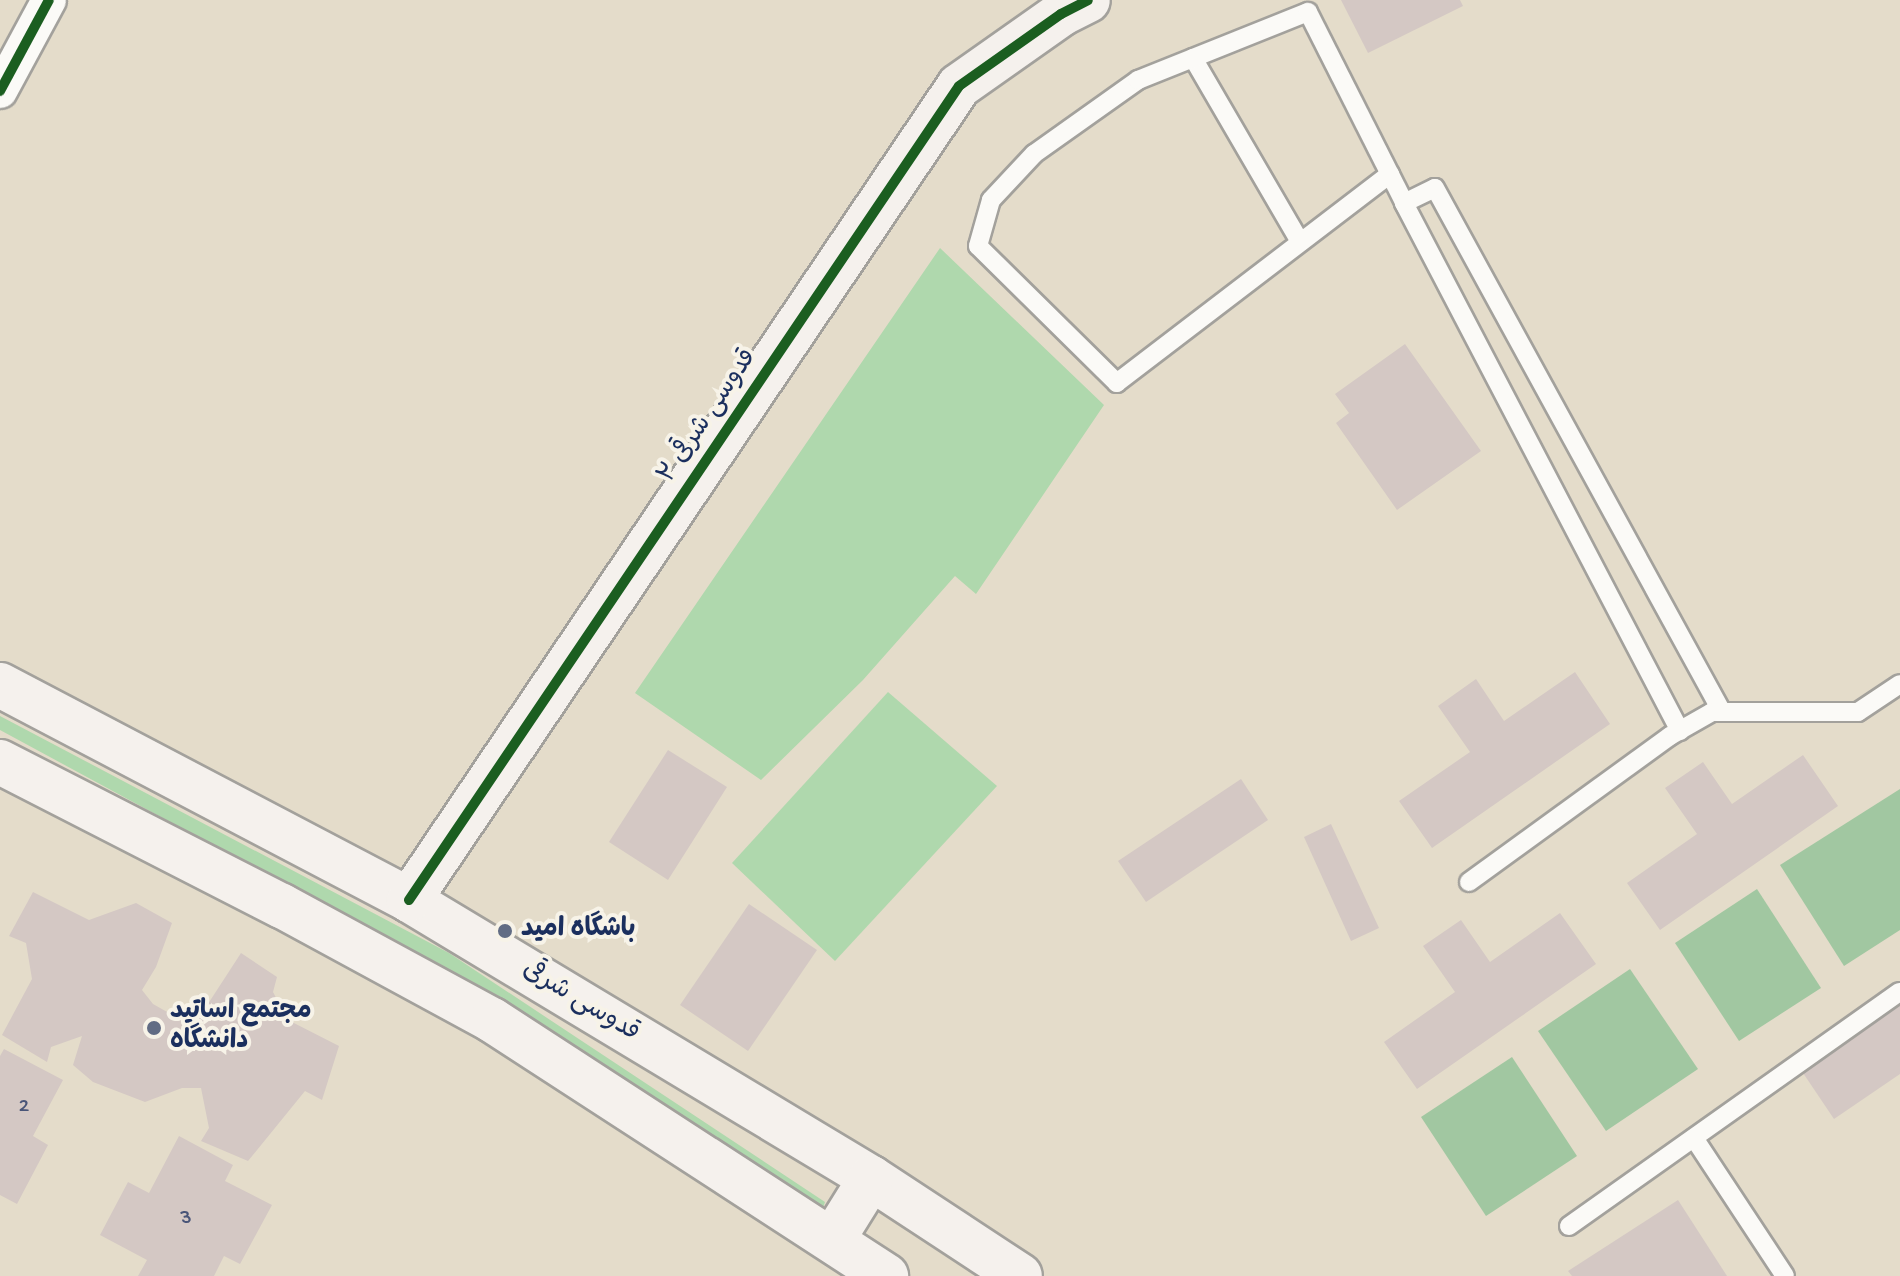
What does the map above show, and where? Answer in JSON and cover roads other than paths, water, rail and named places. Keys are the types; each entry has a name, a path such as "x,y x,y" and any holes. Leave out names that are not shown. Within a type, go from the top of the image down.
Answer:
{"main road":[{"name":"قدوسی شرقی ۲","path":"409,900 959,86 1068,5"},
{"name":"قدوسی شرقی","path":"0,685 409,900 871,1178 1020,1276"},
{"path":"0,762 282,906 492,1020 886,1276"},
{"path":"833,1239 871,1178"}],"street":[{"path":"0,91 14,34 49,0"}],"lane":[{"path":"1390,174 1117,383 978,246 991,200 1034,154 1138,80 1308,12 1680,731"},
{"path":"1193,58 1300,242"},
{"path":"1406,206 1404,203 1435,188 1722,712"},
{"path":"1469,882 1680,731 1712,712 1858,712 1900,684"},
{"path":"1569,1226 1900,992"},
{"path":"1694,1138 1785,1276"}],"place":[{"name":"باشگاه امید","path":"505,931"},
{"name":"مجتمع اساتید دانشگاه","path":"154,1028"}]}
